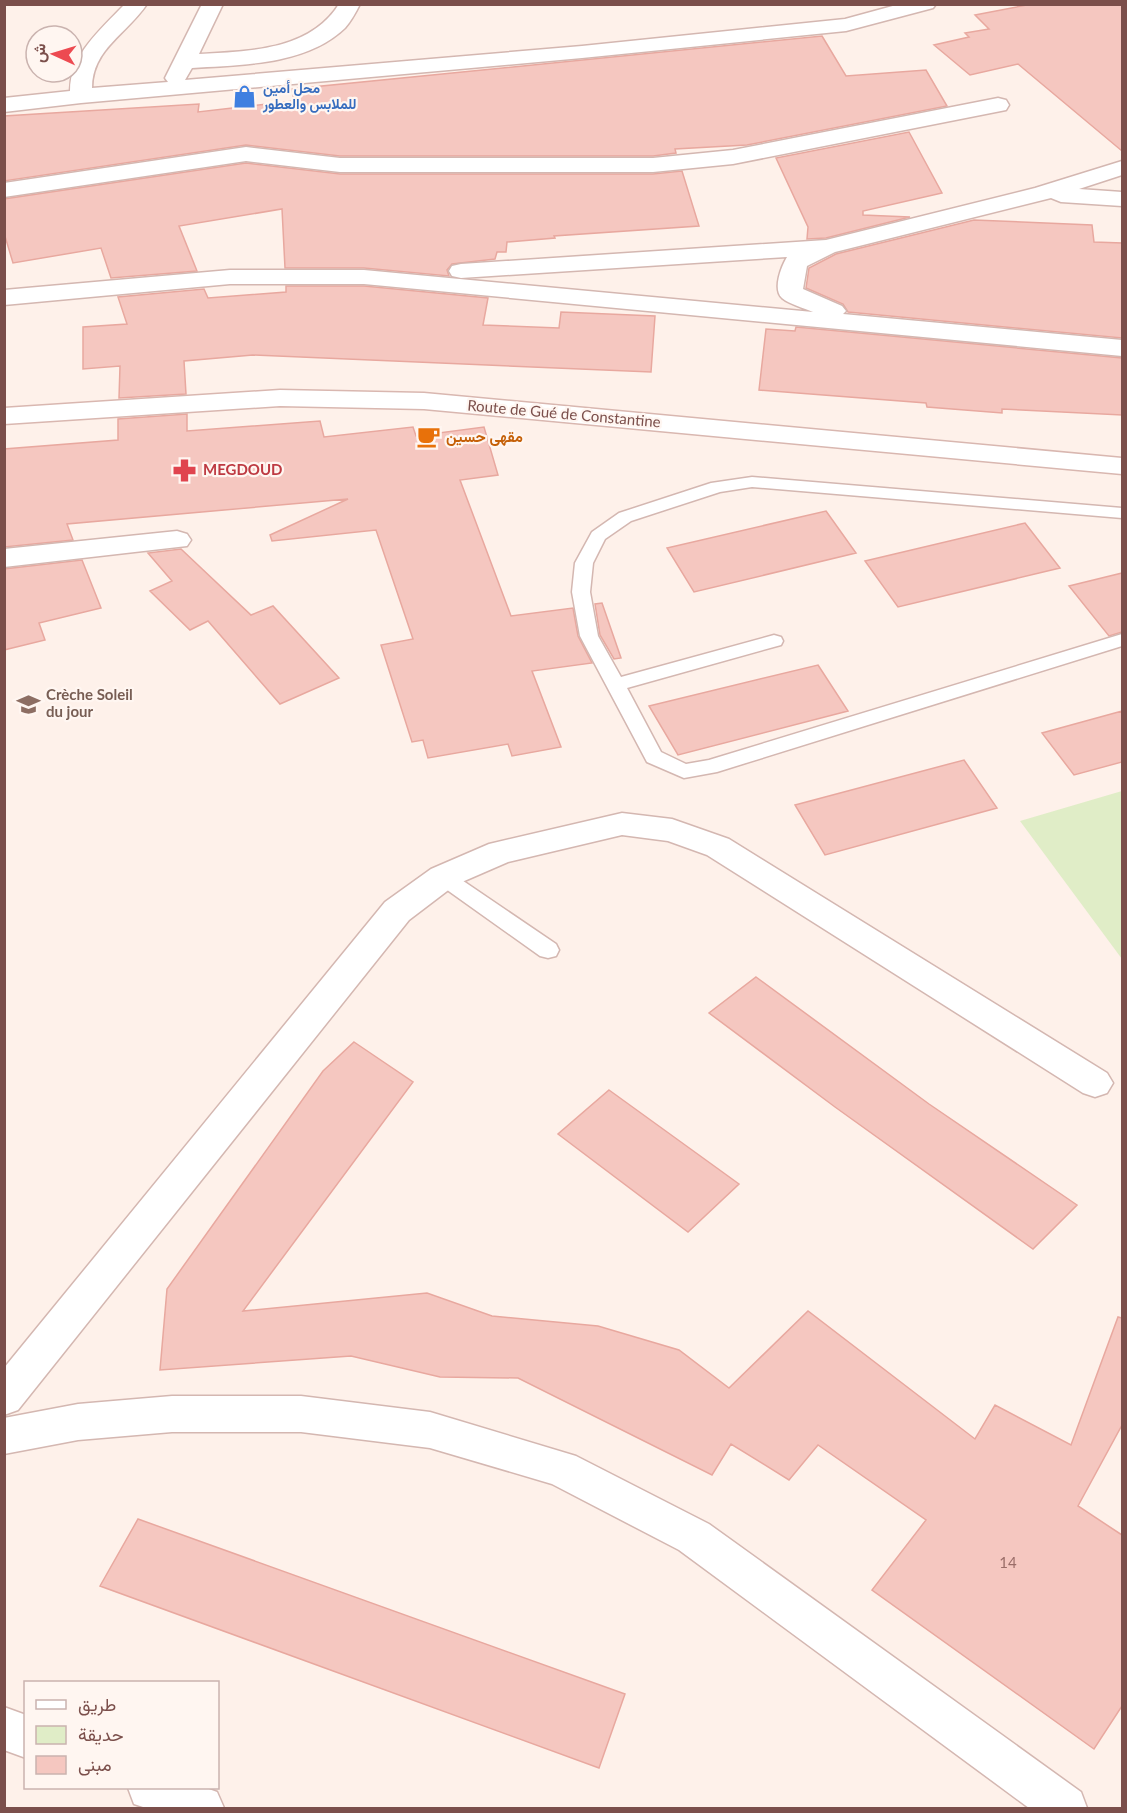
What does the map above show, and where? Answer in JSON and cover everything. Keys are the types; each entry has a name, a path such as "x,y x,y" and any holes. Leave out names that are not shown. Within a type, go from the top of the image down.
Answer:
{"street":[{"path":"81,96 81,72 100,42 137,4"},
{"path":"172,88 213,4"},
{"path":"184,62 260,56 303,45 332,30 350,4"},
{"path":"819,4 846,25"},
{"path":"4,105 846,25 924,5"},
{"path":"4,190 246,154 340,165 653,165 733,158 998,105"},
{"path":"4,298 230,278 364,277 826,247 1042,193 1122,168"},
{"path":"1042,193 1122,199"},
{"path":"826,247 796,262 791,279 791,293 859,322"},
{"path":"364,277 1122,348"},
{"name":"Route de Gué de Constantine","path":"4,416 279,398 351,398 436,402 1122,466"},
{"path":"4,558 177,540"},
{"path":"4,1398 397,911 443,877 500,852 622,825 672,830 718,847 1095,1083"},
{"path":"4,1436 78,1422 172,1414 301,1414 430,1430 562,1469 694,1537 856,1653 1065,1809"},
{"path":"4,1728 24,1736"},
{"path":"152,1789 201,1809"}],"lane":[{"path":"1122,513 752,482 717,487 625,517 598,536 584,563 581,592 589,636 654,757 684,771 710,766 1122,640"},
{"path":"615,685 774,642"},
{"path":"443,877 548,950"}],"green space":[{"path":"1122,791 1122,959 1020,821"}],"building":[{"path":"1032,4 1122,4 1122,151 1018,64 970,75 934,45 969,37 965,33 989,29 975,15"},
{"path":"822,36 846,76 926,70 947,106 747,145 675,149 676,153 653,156 340,156 246,145 4,181 4,116 199,104 198,112 294,101 292,89"},
{"path":"909,132 942,193 863,211 863,215 910,217 826,238 807,239 808,227 776,158"},
{"path":"246,163 340,174 653,174 682,171 699,226 554,236 555,238 507,242 506,252 497,252 495,259 452,264 447,270 449,276 364,268 285,268 282,209 179,226 197,271 111,278 101,248 13,263 4,233 4,199"},
{"path":"974,220 1092,225 1094,242 1122,243 1122,338 848,312 843,304 806,288 809,268 836,254"},
{"path":"286,286 364,286 488,298 483,325 559,328 561,312 655,316 651,372 253,355 184,361 186,394 119,398 120,366 83,369 83,327 127,324 118,297 204,289 208,298 286,292"},
{"path":"796,327 1122,358 1122,415 1002,409 1002,413 927,407 926,403 759,390 766,329 795,331"},
{"path":"187,414 187,431 320,421 324,437 413,427 416,436 484,427 498,475 460,480 511,616 573,608 578,636 592,663 532,671 561,747 512,756 508,744 428,758 423,740 412,742 381,645 413,639 376,530 272,541 270,535 348,499 67,524 73,540 4,547 4,449 118,440 118,419"},
{"path":"826,511 856,553 694,592 667,548"},
{"path":"1025,523 1060,568 898,607 865,561"},
{"path":"181,549 251,615 273,606 339,678 280,704 208,621 190,630 150,591 172,581 148,553"},
{"path":"82,560 101,608 39,623 45,640 4,650 4,569"},
{"path":"1122,573 1122,632 1109,636 1069,586"},
{"path":"602,603 621,658 614,659 600,635 595,604"},
{"path":"818,665 848,711 678,755 649,706"},
{"path":"1122,711 1122,762 1074,775 1042,733"},
{"path":"964,760 997,808 825,855 795,805"},
{"path":"756,977 929,1104 1077,1205 1033,1249 709,1013"},
{"path":"354,1042 413,1082 243,1311 427,1293 492,1316 598,1326 679,1350 729,1388 808,1311 975,1439 995,1405 1071,1445 1118,1317 1122,1318 1122,1425 1078,1506 1122,1535 1122,1706 1094,1749 872,1590 926,1520 818,1445 789,1480 731,1444 712,1475 518,1378 440,1377 351,1356 160,1370 167,1289 323,1071"},
{"path":"609,1090 739,1184 688,1232 558,1134"},
{"path":"138,1519 625,1694 599,1768 100,1586"}],"place":[{"name":"محل أمين للملابس والعطور","path":"245,96"},
{"name":"مقهى حسين","path":"428,437"},
{"name":"MEGDOUD","path":"185,470"},
{"name":"Crèche Soleil du jour","path":"28,704"}]}
